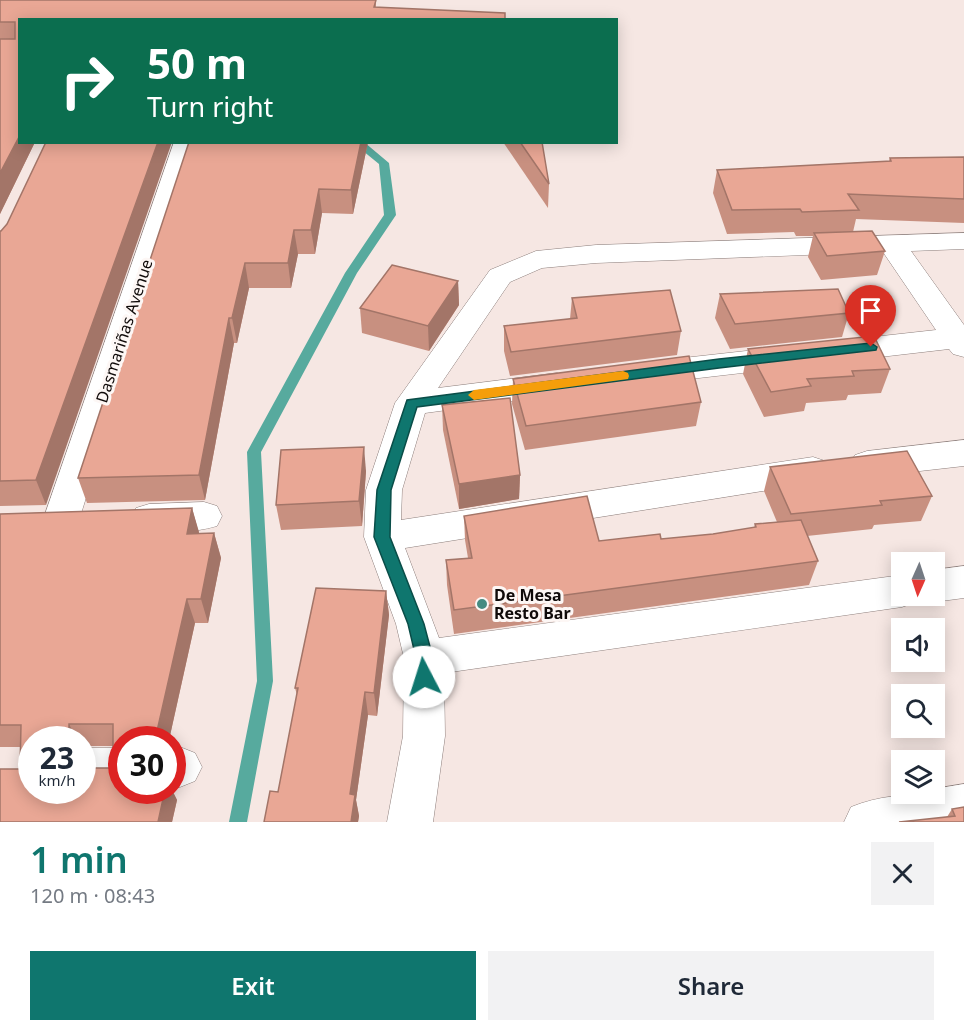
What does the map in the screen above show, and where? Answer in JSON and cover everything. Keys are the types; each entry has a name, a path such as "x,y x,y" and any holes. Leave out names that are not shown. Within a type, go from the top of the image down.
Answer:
{"street":[{"path":"151,1 232,0 228,18"},
{"name":"Dasmariñas Avenue","path":"186,144 45,520 204,516"},
{"path":"410,822 424,736 424,658 416,624 382,537 384,490 411,403 500,276 536,260 596,254 964,242"},
{"path":"624,376 961,342 891,244"},
{"path":"411,403 589,380"},
{"path":"382,537 777,474 964,453"},
{"path":"945,585 964,582"},
{"path":"424,658 891,593"},
{"path":"867,822 964,805"}],"building":[{"path":"0,0 376,0 374,7 505,13 505,18 18,18 18,139 0,173 0,39 15,39 15,22 0,22"},
{"path":"45,144 157,144 36,480 0,481 0,231 7,224"},
{"path":"188,144 361,144 351,190 319,189 311,230 294,230 288,263 245,263 232,318 229,318 199,475 78,478"},
{"path":"521,144 542,144 549,184"},
{"path":"964,157 964,199 848,194 859,210 802,212 800,209 732,210 717,170 891,161 890,158"},
{"path":"872,231 885,251 827,256 814,233"},
{"path":"392,265 458,281 428,326 360,308"},
{"path":"838,289 849,313 735,324 720,294"},
{"path":"670,290 681,331 511,352 504,326 577,318 572,298"},
{"path":"874,336 890,369 852,371 854,376 807,379 811,386 771,392 748,349"},
{"path":"689,356 701,402 526,426 513,379"},
{"path":"510,398 520,475 459,484 442,405"},
{"path":"364,447 359,501 276,505 281,450"},
{"path":"907,451 932,496 880,501 882,505 791,514 770,467"},
{"path":"587,496 599,541 660,534 661,539 713,534 756,527 755,524 801,520 818,561 454,610 446,560 472,558 464,516"},
{"path":"192,508 187,534 214,533 201,599 187,599 158,726 0,725 0,514"},
{"path":"316,588 386,591 374,693 365,692 350,794 355,795 351,822 264,822 270,791 278,792 298,688 295,688"},
{"path":"96,768 108,768 108,804 162,804 158,822 0,822 0,769 18,769 18,804 96,804"},
{"path":"964,807 964,822 899,822 955,816 952,809"}],"waterway":[{"path":"238,822 265,681 254,452 351,273 390,215 384,163 360,144"}],"slow traffic":[{"path":"474,395 623,376"}],"place":[{"name":"De Mesa Resto Bar","path":"482,604"}],"route":[{"path":"424,677 424,658 416,624 382,537 384,490 411,403 719,363 871,347"}]}
